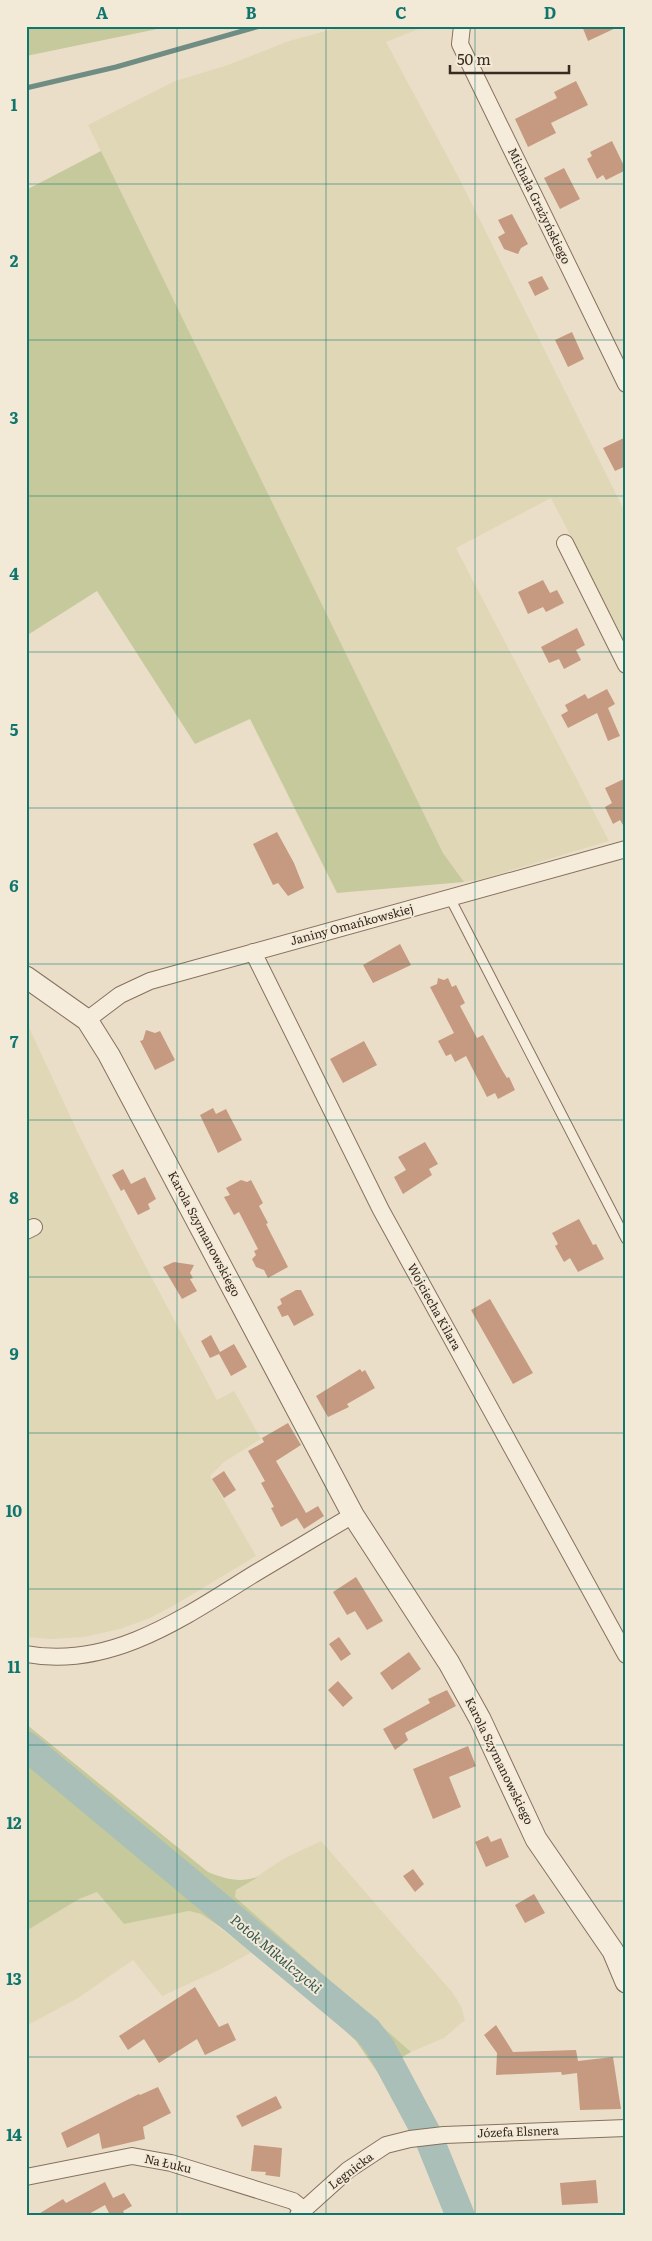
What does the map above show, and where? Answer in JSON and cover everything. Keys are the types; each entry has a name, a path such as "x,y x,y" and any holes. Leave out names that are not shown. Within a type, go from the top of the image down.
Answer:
{"street":[{"name":"Michała Grażyńskiego","path":"462,26 460,44 621,362 626,384"},
{"path":"565,543 626,665"},
{"name":"Janiny Omańkowskiej","path":"87,1020 120,995 150,981 626,849"},
{"name":"Wojciecha Kilara","path":"253,952 381,1210 626,1655"},
{"name":"Karola Szymanowskiego","path":"26,976 87,1020 113,1064 353,1515 449,1663 480,1719 536,1839 613,1950 626,1982"},
{"path":"26,1654 72,1656 106,1651 135,1641 170,1625 353,1515"},
{"name":"Józefa Elsnera","path":"410,2139 444,2135 626,2128"},
{"name":"Legnicka","path":"301,2212 348,2170 386,2145 410,2139"},
{"name":"Na Łuku","path":"26,2177 132,2156 171,2163 293,2201 301,2212"}],"lane":[{"path":"450,898 626,1239"}],"shaded area":[{"path":"344,26 426,26 386,42 459,178 626,514 626,644 551,498 456,548 609,841 482,879 464,882 443,853 88,125 175,81 225,66 289,41"},
{"path":"26,1021 78,1133 129,1235 217,1400 234,1391 261,1439 224,1462 210,1476 256,1556 150,1618 120,1629 84,1637 51,1639 26,1637"},
{"path":"321,1841 452,1992 461,2006 465,2020 444,2038 411,2052 235,1897 236,1890 285,1858"},
{"path":"97,1892 124,1924 189,1911 201,1914 252,1952 219,1970 162,1996 133,1960 78,1998 26,2026 26,1931 79,1899"}],"green space":[{"path":"26,26 172,26 26,56"},
{"path":"101,151 443,853 464,882 337,893 250,719 195,744 97,591 26,636 26,190"},
{"path":"26,1724 208,1872 233,1879 245,1880 258,1877 236,1890 235,1897 411,2052 399,2059 434,2123 407,2126 385,2083 356,2041 226,1931 201,1914 189,1911 124,1924 97,1892 79,1899 26,1931"}],"building":[{"path":"582,26 620,26 588,41"},
{"path":"576,81 588,105 551,123 556,133 528,147 515,119 557,98 554,92"},
{"path":"612,141 626,170 606,180 603,175 597,179 587,159 592,156 590,152"},
{"path":"564,168 580,199 560,209 544,178"},
{"path":"512,214 528,244 521,248 518,254 504,249 498,237 505,233 498,220"},
{"path":"542,276 549,289 535,296 528,282"},
{"path":"572,332 584,359 568,367 555,340"},
{"path":"626,437 626,466 615,471 603,448"},
{"path":"543,580 550,593 557,590 564,603 546,612 543,607 528,614 518,592"},
{"path":"577,628 585,645 576,650 581,660 564,669 559,659 549,663 541,647"},
{"path":"607,689 615,704 608,708 620,736 608,741 597,713 568,728 561,715 568,711 565,705 585,694 588,699"},
{"path":"626,778 626,830 620,820 613,824 605,807 612,803 605,788"},
{"path":"277,832 294,863 304,888 288,896 278,883 273,885 253,844"},
{"path":"400,944 411,965 373,983 363,965"},
{"path":"438,978 444,980 448,978 452,987 456,985 465,1003 460,1006 477,1038 483,1035 515,1090 498,1099 495,1093 487,1097 466,1056 455,1062 451,1054 446,1056 438,1041 454,1033 430,987 437,984"},
{"path":"146,1030 155,1033 160,1031 175,1060 155,1070 140,1041 143,1040"},
{"path":"364,1041 377,1065 343,1083 330,1059"},
{"path":"213,1108 216,1114 226,1109 242,1140 218,1153 200,1115"},
{"path":"425,1142 438,1164 429,1169 432,1175 403,1194 394,1177 406,1170 398,1157"},
{"path":"123,1169 131,1184 145,1177 156,1199 148,1204 150,1209 138,1215 124,1189 121,1191 112,1175"},
{"path":"241,1180 247,1182 251,1180 263,1203 259,1206 268,1223 266,1224 288,1267 268,1278 264,1270 256,1267 252,1259 256,1255 254,1251 258,1249 239,1212 234,1215 224,1197 230,1195 226,1188"},
{"path":"579,1219 593,1245 596,1244 604,1259 578,1272 570,1258 564,1262 555,1246 558,1244 552,1233"},
{"path":"174,1262 194,1265 190,1273 193,1278 190,1279 197,1291 182,1299 163,1267"},
{"path":"296,1290 301,1290 314,1315 294,1326 288,1315 282,1317 277,1307 282,1304 280,1299"},
{"path":"490,1299 533,1373 513,1384 471,1310"},
{"path":"211,1335 220,1352 234,1344 247,1367 231,1376 219,1354 210,1358 201,1341"},
{"path":"360,1369 362,1372 365,1370 375,1388 347,1404 349,1407 328,1417 316,1396"},
{"path":"288,1423 301,1445 276,1461 306,1513 318,1506 324,1516 304,1529 297,1518 281,1527 271,1508 274,1507 261,1483 265,1481 248,1451 264,1442 262,1438"},
{"path":"224,1471 236,1490 224,1498 212,1479"},
{"path":"356,1577 383,1621 367,1630 355,1611 347,1615 333,1592"},
{"path":"339,1637 351,1654 341,1661 329,1644"},
{"path":"409,1652 421,1669 392,1690 380,1673"},
{"path":"338,1681 353,1698 343,1707 328,1690"},
{"path":"447,1690 456,1706 405,1733 408,1740 395,1750 383,1729 430,1703 428,1699"},
{"path":"468,1746 476,1766 449,1777 461,1807 433,1819 413,1769"},
{"path":"488,1836 491,1842 501,1838 509,1857 486,1867 475,1842"},
{"path":"413,1869 424,1884 415,1892 403,1876"},
{"path":"534,1894 545,1913 525,1923 515,1905"},
{"path":"195,1987 219,2027 228,2023 236,2040 205,2055 197,2039 159,2063 144,2039 128,2050 119,2036"},
{"path":"496,2025 513,2052 576,2050 578,2061 613,2057 621,2109 580,2110 577,2073 562,2075 561,2072 496,2075 497,2053 484,2035"},
{"path":"158,2087 171,2113 143,2127 145,2139 102,2149 99,2133 67,2148 61,2133 139,2094"},
{"path":"276,2096 282,2108 242,2127 236,2116"},
{"path":"254,2145 282,2148 280,2177 265,2175 266,2172 251,2171"},
{"path":"596,2180 598,2203 562,2205 560,2183"},
{"path":"105,2182 113,2198 124,2193 132,2206 123,2211 125,2215 110,2215 105,2205 87,2215 37,2215 63,2199 66,2203"}],"waterway":[{"path":"26,88 116,67 260,26"},
{"name":"Potok Mikulczycki","path":"26,1746 368,2031 381,2048 428,2136 460,2215"},
{"name":"Potok Mikulczycki","path":"439,2163 446,2161"}]}
